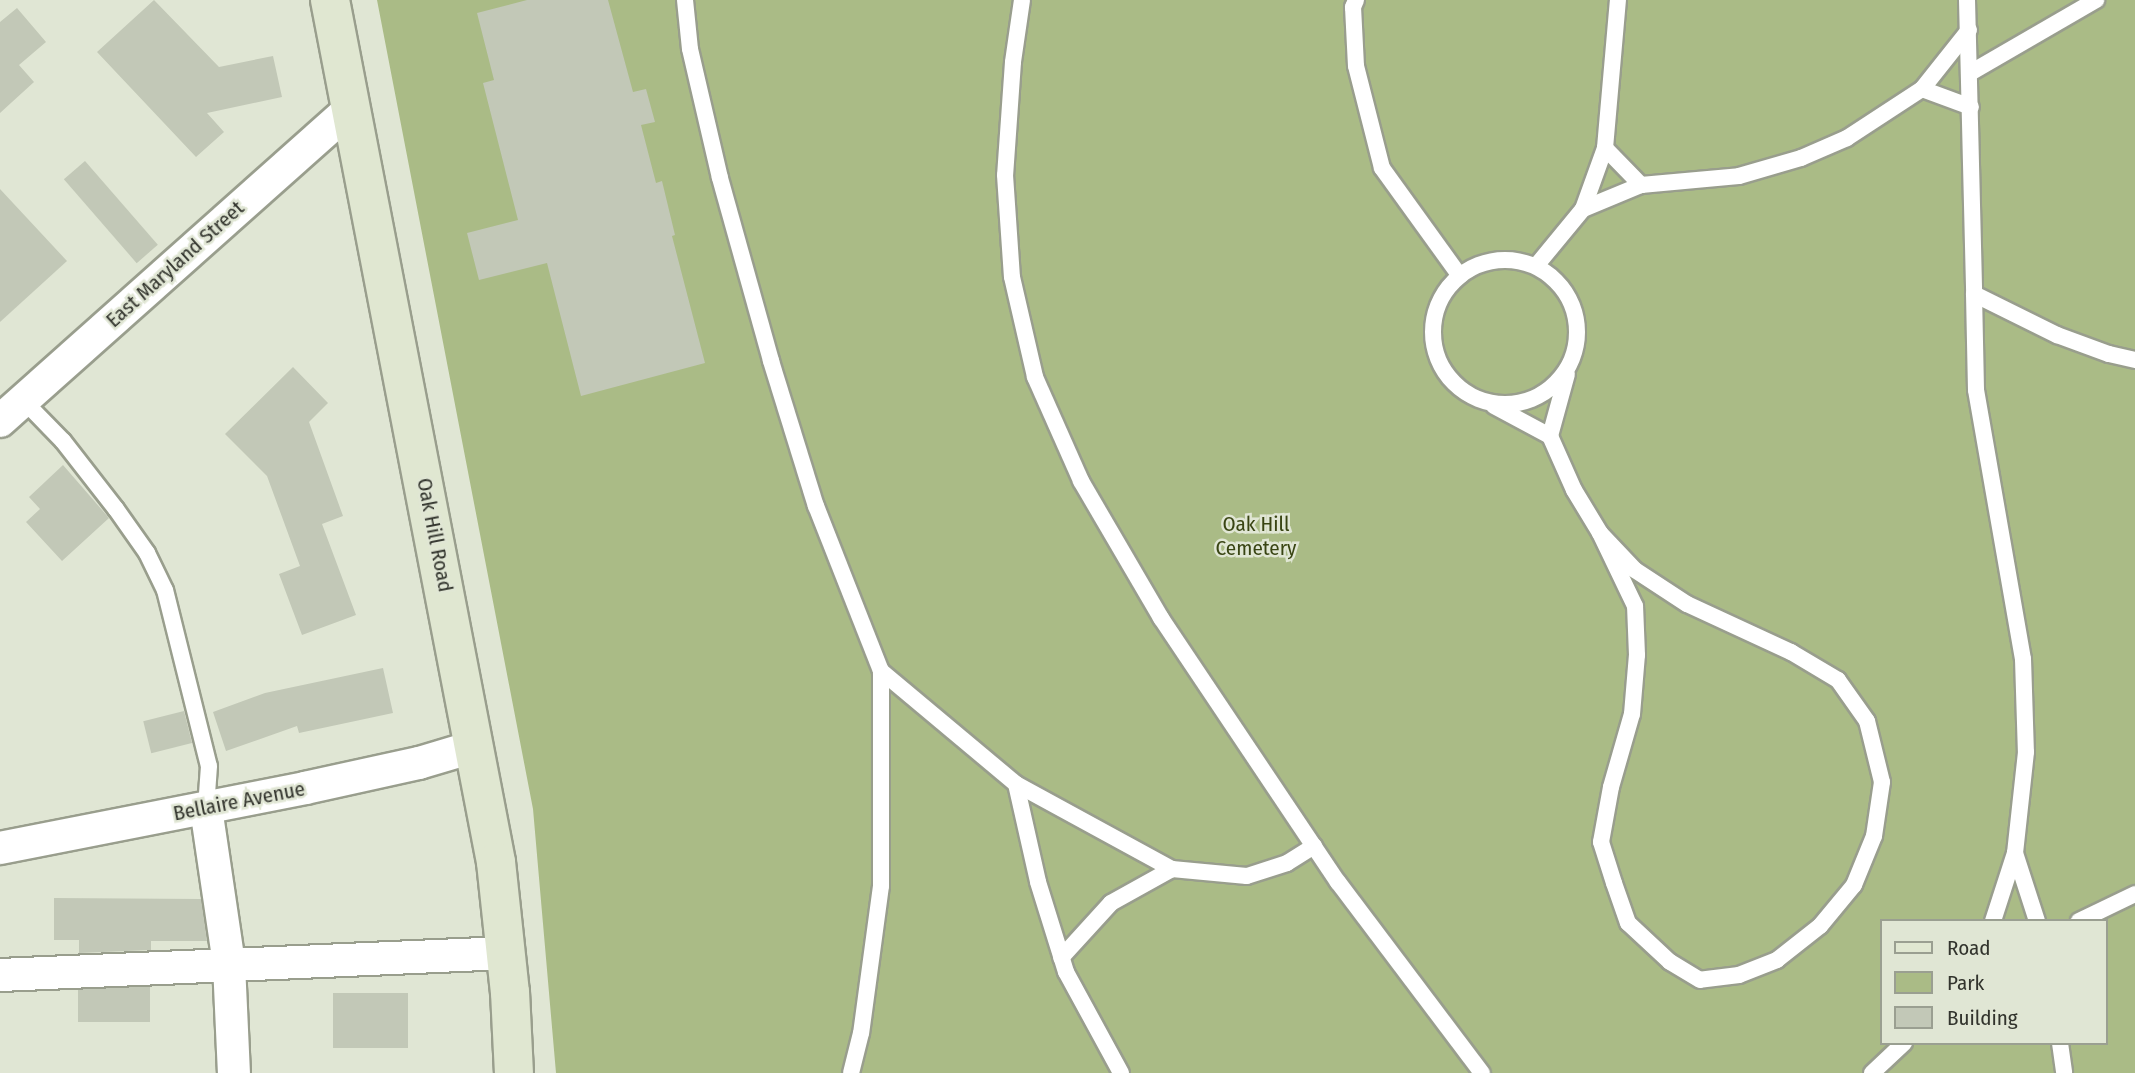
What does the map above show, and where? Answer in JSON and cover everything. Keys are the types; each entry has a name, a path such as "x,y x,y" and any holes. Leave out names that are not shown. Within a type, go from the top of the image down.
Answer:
{"main road":[{"name":"Oak Hill Road","path":"330,0 476,746 496,862 506,953 514,1073"}],"street":[{"name":"East Maryland Street","path":"0,421 351,108"},
{"name":"Bellaire Avenue","path":"0,848 419,763 476,746"},
{"path":"206,808 229,964 234,1073"},
{"path":"0,975 506,953"}],"lane":[{"path":"685,0 690,49 720,178 771,361 816,506 881,671 881,886 861,1033 850,1073"},
{"path":"1022,0 1013,62 1005,175 1012,277 1035,377 1081,481 1161,618 1314,846 1482,1073"},
{"path":"1343,0 1356,66 1382,168 1460,276"},
{"path":"1356,0 1353,7 1356,66"},
{"path":"1536,266 1583,209 1605,148 1618,0"},
{"path":"1967,0 1976,390 2023,659 2026,752 2015,853 1994,919"},
{"path":"1970,73 2096,0"},
{"path":"1583,209 1641,185 1738,176 1801,158 1847,138 1922,89 1969,30"},
{"path":"1922,89 1970,107"},
{"path":"1605,148 1641,185"},
{"path":"1550,436 1577,342 1577,319 1569,297 1555,279 1536,266 1513,259 1490,261 1450,284 1438,304 1433,327 1435,351 1446,373 1463,391 1550,436 1574,489 1601,533 1635,606 1637,654 1632,714 1611,787 1601,842 1614,883 1628,923 1670,962 1700,980 1739,975 1777,960 1820,926 1854,885 1874,836 1882,782 1867,721 1838,680 1791,652 1688,604 1635,570 1601,533"},
{"path":"1974,294 2057,335 2109,354 2135,360"},
{"path":"1485,402 1510,404 1534,399 1555,385 1570,365"},
{"path":"23,400 63,441 116,509 147,552 166,590 209,766 206,808"},
{"path":"881,671 1017,784 1172,869 1247,876 1287,863 1314,846"},
{"path":"1017,784 1038,882 1066,972 1121,1073"},
{"path":"2015,853 2036,919"},
{"path":"1062,958 1111,903 1172,869"},
{"path":"2083,919 2135,894"},
{"path":"1872,1073 1902,1045"},
{"path":"2060,1045 2064,1073"}],"green space":[{"name":"Oak Hill Cemetery","path":"377,0 2135,0 2135,1073 556,1073 533,809"}],"building":[{"path":"154,0 219,67 273,56 282,97 207,113 224,132 196,157 97,52"},
{"path":"527,0 608,0 633,92 646,89 655,122 641,125 656,183 662,181 675,235 672,236 705,363 581,396 547,263 479,280 467,233 518,220 483,83 494,80 477,13"},
{"path":"17,8 46,42 19,65 34,82 0,113 0,22"},
{"path":"85,161 158,245 137,263 64,179"},
{"path":"0,189 67,261 0,322"},
{"path":"293,367 328,403 309,422 343,516 322,524 356,615 302,635 279,574 300,566 267,476 225,434"},
{"path":"63,465 109,518 62,561 26,522 40,509 29,497"},
{"path":"383,668 393,713 299,733 297,726 226,751 213,712 265,693"},
{"path":"184,711 192,743 151,753 143,721"},
{"path":"54,898 201,899 207,941 151,941 151,950 79,953 79,940 54,940"},
{"path":"78,987 150,987 150,1022 78,1022"},
{"path":"333,993 408,993 408,1048 333,1048"}]}
